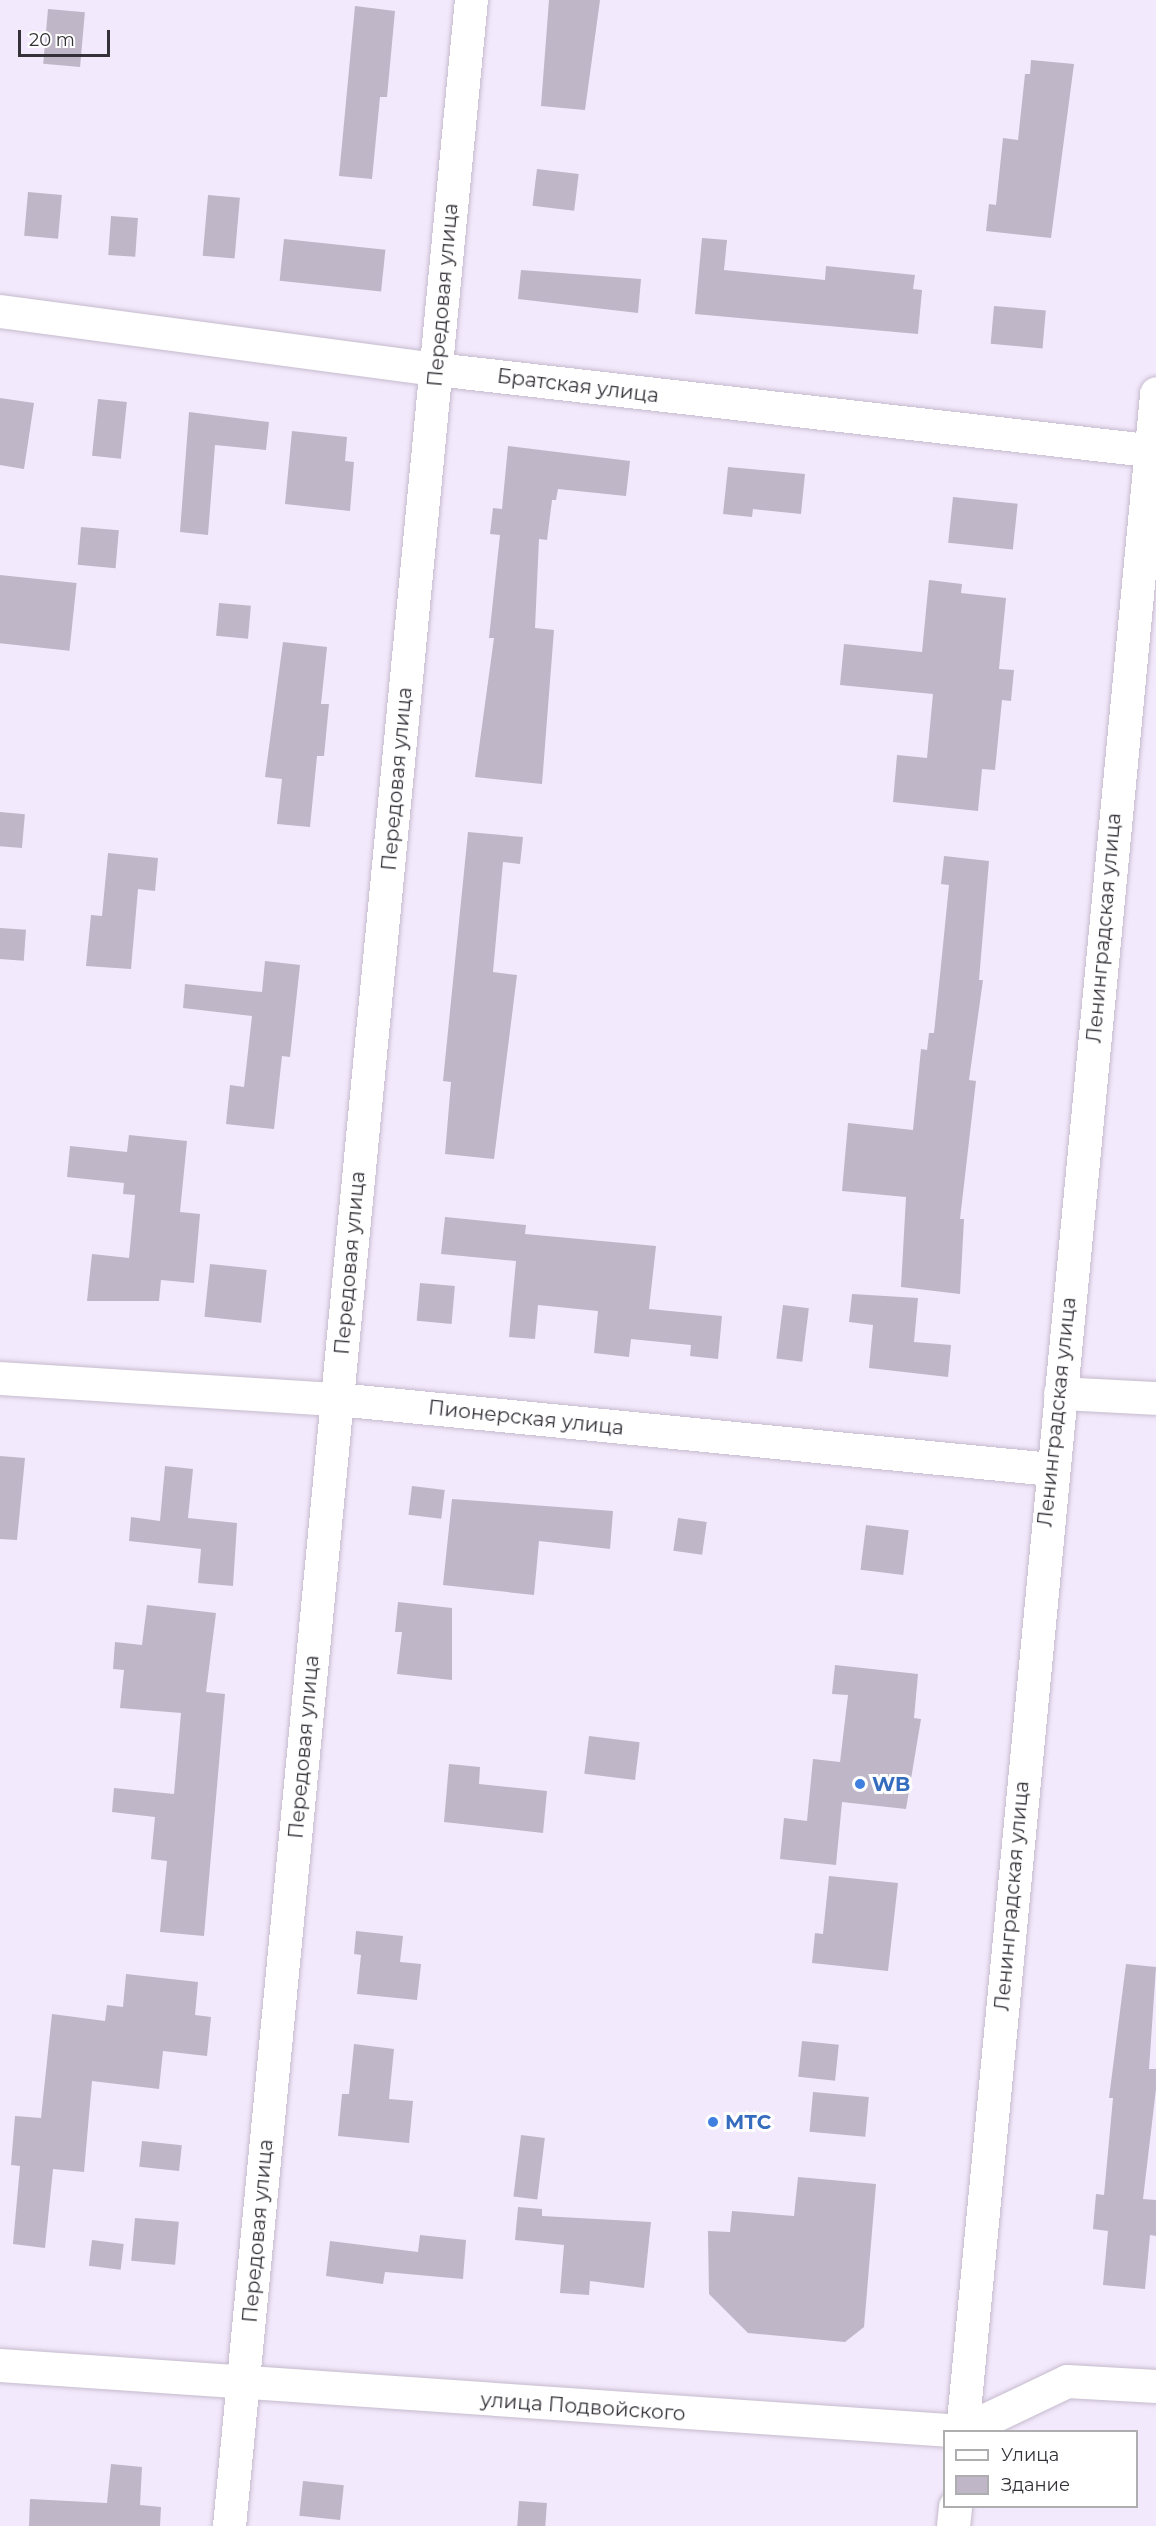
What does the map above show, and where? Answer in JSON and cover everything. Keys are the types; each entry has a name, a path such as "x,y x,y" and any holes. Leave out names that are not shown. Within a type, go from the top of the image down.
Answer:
{"street":[{"name":"Передовая улица","path":"230,2526 471,0"},
{"name":"Братская улица","path":"0,311 436,369 1153,450"},
{"name":"Ленинградская улица","path":"962,2430 1051,1469 1153,450 1156,393"},
{"name":"Пионерская улица","path":"0,1378 337,1399 1051,1469"},
{"path":"1060,1393 1156,1398"},
{"name":"улица Подвойского","path":"0,2365 243,2384 947,2430"},
{"name":"улица Подвойского","path":"964,2430 1067,2381 1156,2386"},
{"path":"953,2526 955,2508"}],"building":[{"path":"549,0 600,0 585,110 541,106"},
{"path":"355,6 395,11 387,97 380,97 372,179 339,176"},
{"path":"48,9 85,12 80,67 43,64"},
{"path":"1031,60 1074,64 1051,238 986,231 989,204 996,205 1003,138 1018,140 1025,74 1030,74"},
{"path":"537,169 579,174 574,211 532,206"},
{"path":"28,192 62,195 58,239 24,236"},
{"path":"208,195 240,198 235,259 203,256"},
{"path":"111,216 138,218 135,257 108,255"},
{"path":"702,238 727,240 724,270 825,280 826,266 915,275 913,289 922,290 918,334 695,314"},
{"path":"284,239 385,250 381,291 280,281"},
{"path":"521,270 641,279 638,313 518,299"},
{"path":"994,306 1046,311 1042,348 991,344"},
{"path":"0,398 34,403 24,469 0,465"},
{"path":"98,399 127,402 121,459 92,456"},
{"path":"189,412 269,422 266,450 215,445 208,535 180,532"},
{"path":"292,431 347,437 345,461 354,462 350,511 285,504"},
{"path":"508,446 630,461 626,496 558,489 556,500 552,500 547,540 539,539 535,628 554,630 542,784 475,777 494,638 489,638 500,535 490,534 493,508 502,509"},
{"path":"728,467 805,474 801,514 753,509 752,517 723,514"},
{"path":"953,497 1018,504 1013,550 948,543"},
{"path":"81,527 119,530 116,568 78,565"},
{"path":"0,575 77,583 69,651 0,643"},
{"path":"929,580 962,584 961,593 1006,598 999,669 1014,670 1011,701 1002,700 995,770 982,769 978,811 893,802 897,755 927,758 933,694 840,685 844,644 922,652"},
{"path":"219,603 251,606 248,639 216,636"},
{"path":"283,642 327,647 321,704 329,704 324,756 317,756 310,827 277,824 282,779 265,777"},
{"path":"0,812 25,814 22,848 0,846"},
{"path":"468,832 523,837 520,864 503,862 493,972 517,975 494,1159 445,1154 451,1082 443,1081"},
{"path":"108,853 158,858 155,891 138,889 131,969 86,966 91,915 102,916"},
{"path":"944,856 989,861 979,980 983,980 969,1080 976,1081 960,1219 964,1219 960,1294 901,1287 906,1197 842,1191 848,1123 913,1130 921,1049 927,1050 929,1033 934,1033 949,885 941,884"},
{"path":"0,928 26,930 24,961 0,959"},
{"path":"265,961 300,965 290,1057 282,1056 274,1129 226,1124 230,1085 244,1087 252,1016 183,1008 185,984 262,992"},
{"path":"129,1135 187,1141 180,1212 200,1214 194,1283 161,1280 159,1301 87,1301 92,1254 129,1258 135,1195 123,1194 124,1183 67,1177 70,1146 127,1152"},
{"path":"445,1217 526,1225 525,1234 656,1246 649,1309 722,1316 718,1359 690,1356 691,1345 631,1339 629,1357 594,1353 598,1311 538,1305 535,1339 509,1337 516,1261 441,1254"},
{"path":"210,1264 267,1270 261,1323 204,1317"},
{"path":"420,1283 455,1286 452,1324 417,1321"},
{"path":"852,1294 918,1298 914,1342 951,1345 948,1377 869,1368 873,1325 849,1322"},
{"path":"783,1305 809,1308 802,1362 776,1359"},
{"path":"0,1456 25,1458 17,1540 0,1539"},
{"path":"165,1466 193,1469 188,1518 237,1523 233,1586 198,1583 201,1549 129,1541 131,1517 160,1521"},
{"path":"412,1486 445,1490 441,1519 408,1515"},
{"path":"452,1499 613,1511 610,1549 539,1541 534,1595 443,1585"},
{"path":"678,1518 707,1522 702,1555 673,1551"},
{"path":"866,1525 909,1530 903,1575 861,1570"},
{"path":"398,1602 452,1608 452,1680 397,1674 402,1632 395,1632"},
{"path":"147,1605 216,1613 206,1692 225,1694 204,1936 160,1932 167,1861 151,1859 155,1817 112,1812 114,1788 174,1794 181,1713 120,1708 124,1670 113,1669 115,1642 142,1645"},
{"path":"835,1665 918,1674 914,1718 921,1719 906,1809 842,1802 836,1865 780,1859 784,1818 807,1821 813,1759 840,1762 848,1695 832,1694"},
{"path":"589,1736 640,1742 635,1780 584,1774"},
{"path":"449,1764 480,1767 479,1784 547,1791 543,1833 444,1822"},
{"path":"829,1876 898,1883 888,1971 812,1963 815,1933 823,1934"},
{"path":"356,1931 403,1936 400,1962 421,1964 417,2000 357,1994 361,1955 354,1954"},
{"path":"1126,1964 1156,1967 1149,2069 1156,2069 1156,2089 1143,2199 1156,2200 1156,2236 1150,2235 1145,2289 1103,2285 1108,2231 1093,2229 1096,2194 1104,2195 1113,2098 1109,2098"},
{"path":"126,1974 198,1982 195,2015 211,2017 207,2056 163,2051 159,2089 92,2081 84,2172 53,2169 45,2248 13,2244 20,2166 11,2165 15,2116 41,2118 52,2014 105,2021 107,2005 123,2007"},
{"path":"802,2041 839,2045 835,2081 798,2077"},
{"path":"354,2044 394,2049 389,2099 413,2101 409,2143 338,2136 342,2094 349,2094"},
{"path":"813,2092 869,2097 865,2137 810,2132"},
{"path":"521,2135 545,2138 537,2199 513,2197"},
{"path":"142,2141 182,2145 179,2171 139,2167"},
{"path":"798,2177 876,2184 864,2327 845,2342 748,2333 709,2294 708,2231 730,2232 732,2211 794,2216"},
{"path":"518,2207 542,2209 542,2216 651,2222 644,2288 590,2281 589,2295 560,2293 564,2245 515,2240"},
{"path":"135,2218 179,2222 175,2265 131,2261"},
{"path":"420,2235 466,2240 463,2279 385,2272 383,2284 326,2276 330,2241 418,2252"},
{"path":"92,2240 124,2244 121,2270 89,2266"},
{"path":"111,2464 142,2467 140,2505 161,2507 160,2526 29,2526 30,2499 107,2503"},
{"path":"303,2481 344,2485 340,2520 299,2516"},
{"path":"519,2501 547,2503 545,2526 517,2526"}],"place":[{"name":"WB","path":"860,1784"},
{"name":"МТС","path":"713,2122"}]}
